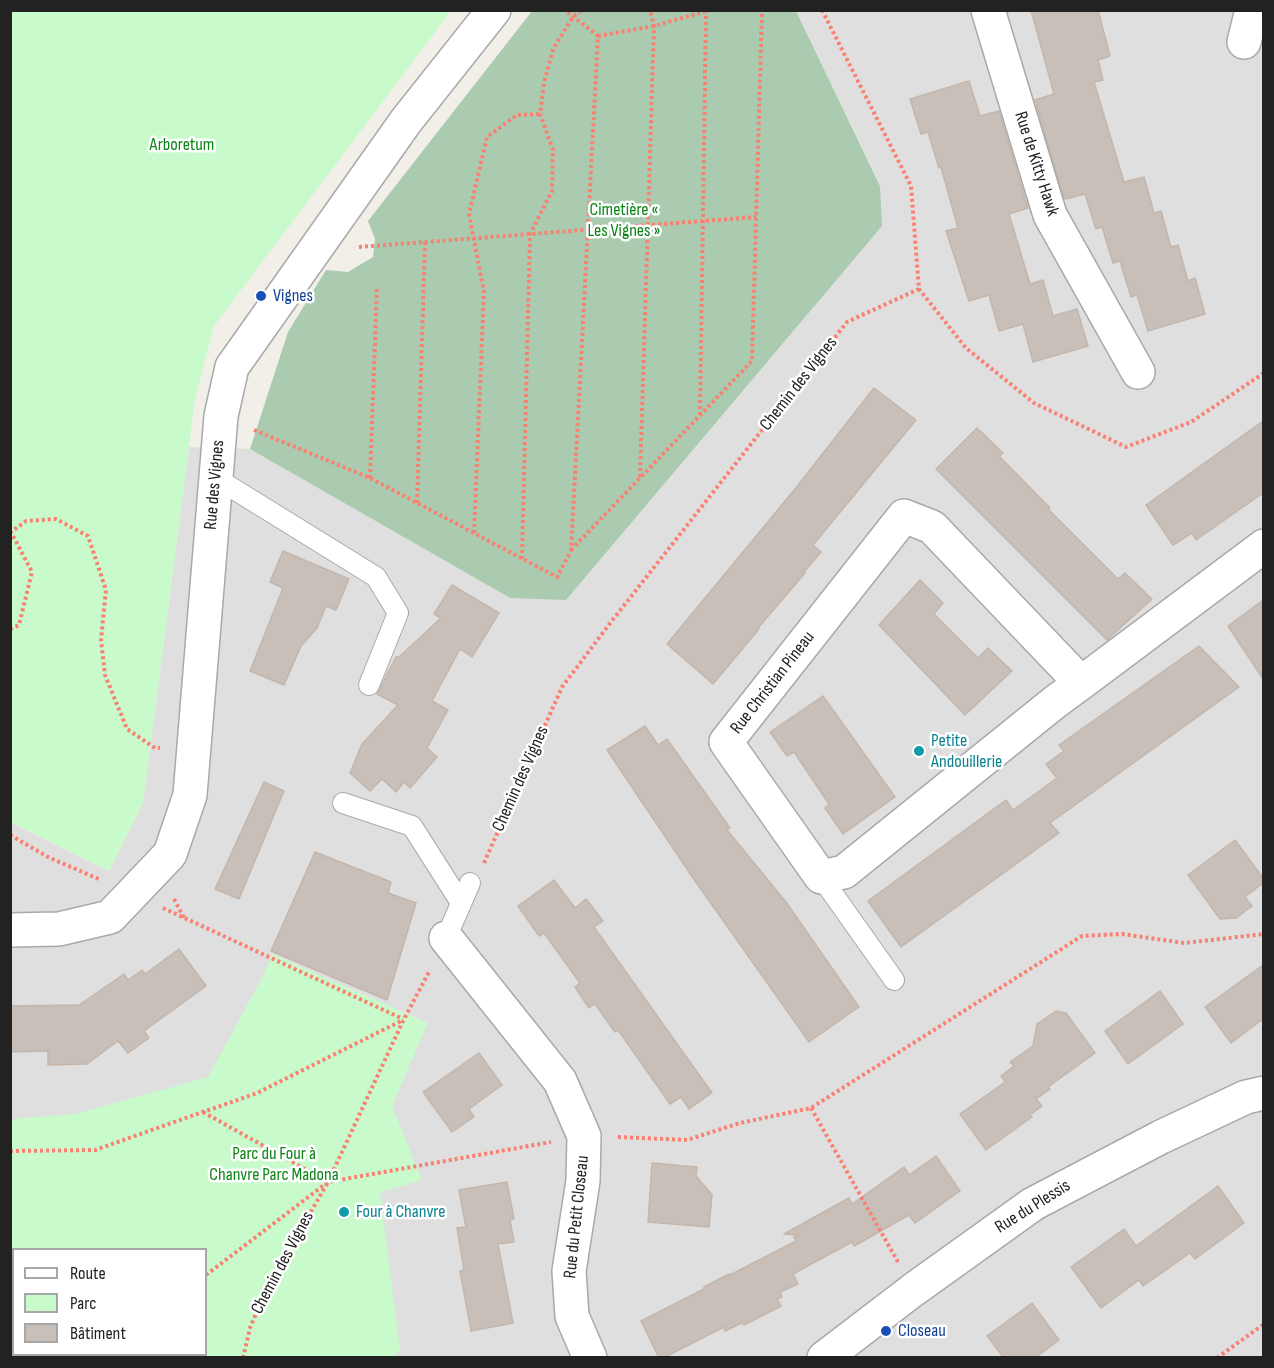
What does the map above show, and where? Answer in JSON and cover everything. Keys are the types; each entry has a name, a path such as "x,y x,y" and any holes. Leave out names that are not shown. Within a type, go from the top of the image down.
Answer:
{"street":[{"name":"Rue des Vignes","path":"10,930 59,929 110,916 170,854 190,795 221,416 232,367 406,121 494,10"},
{"name":"Rue de Kitty Hawk","path":"988,10 1050,215 1138,372"},
{"path":"1244,42 1252,10"},
{"name":"Rue Christian Pineau","path":"821,877 726,742 904,516 932,527 1081,683"},
{"path":"821,877 844,872 1081,683 1263,546"},
{"name":"Rue du Petit Closeau","path":"446,938 560,1081 584,1136 584,1181 568,1271 572,1316 590,1358"},
{"name":"Rue du Plessis","path":"824,1358 1033,1203 1161,1137 1246,1097 1263,1093"}],"lane":[{"path":"216,478 376,577 398,613 369,685"},
{"path":"343,803 412,826 461,903"},
{"path":"821,877 894,980"},
{"path":"446,938 470,883"}],"path":[{"path":"565,10 598,36 654,26 708,11 700,416"},
{"path":"522,559 530,234 552,191 553,150 540,114 544,83 553,49 573,17 582,10"},
{"path":"640,477 654,26 650,10"},
{"path":"221,416 370,478 557,577 571,551 752,361 762,10"},
{"path":"822,10 911,186 919,289 966,348 1034,403 1126,447 1191,422 1263,373"},
{"path":"571,551 598,36"},
{"path":"474,533 484,292 469,214 487,138 517,115 540,114"},
{"path":"314,250 756,217"},
{"path":"417,503 425,242"},
{"path":"370,478 377,286"},
{"name":"Chemin des Vignes","path":"470,883 483,866 562,687 847,322 919,289"},
{"path":"10,629 19,625 32,572 11,532 26,521 56,519 88,536 106,590 101,640 105,675 127,729 155,748 194,750"},
{"path":"10,835 50,858 104,882"},
{"path":"173,898 184,918"},
{"path":"163,908 404,1019"},
{"path":"207,1274 328,1182 584,1136 687,1140 740,1123 812,1108 1082,936 1122,934 1184,943 1263,934"},
{"name":"Chemin des Vignes","path":"243,1358 250,1328 265,1292 328,1182 404,1019 446,938"},
{"path":"10,1150 95,1150 257,1093 404,1019"},
{"path":"812,1108 913,1290"},
{"path":"203,1112 328,1182"},
{"path":"1217,1358 1263,1324"}],"shaded area":[{"path":"796,11 1263,11 1263,1357 11,1357 10,822 109,871 143,803 189,447 250,449 510,598 880,185"}],"green space":[{"name":"Arboretum","path":"10,11 451,11 214,326 195,400 143,803 109,871 11,822"},
{"name":"Cimetière « Les Vignes »","path":"532,11 796,11 880,186 882,226 566,600 510,598 250,449 288,332 326,270 348,272 373,257 375,239 368,221"},
{"name":"Parc du Four à Chanvre Parc Madona","path":"272,954 428,1023 392,1106 422,1180 380,1192 400,1351 390,1358 11,1357 11,1119 75,1114 208,1077 264,974"}],"building":[{"path":"1031,10 1098,10 1110,56 1098,60 1103,80 1094,82 1124,182 1144,177 1154,213 1161,211 1171,247 1178,245 1188,281 1195,278 1205,314 1148,331 1137,295 1131,297 1120,261 1113,263 1102,227 1096,229 1085,194 1064,198 1035,100 1054,94"},
{"path":"969,81 980,116 999,111 1028,208 1009,214 1030,284 1043,280 1053,316 1077,309 1088,346 1033,362 1023,324 999,331 989,295 969,301 946,231 958,228 941,167 939,168 928,132 921,134 910,99"},
{"path":"874,388 916,420 813,545 821,552 713,684 667,644 795,489"},
{"path":"1263,421 1263,493 1196,540 1192,533 1173,545 1146,505"},
{"path":"977,428 1003,453 999,456 1050,508 1048,509 1118,579 1125,573 1152,599 1107,640 936,469"},
{"path":"283,551 349,579 336,610 326,606 317,628 301,646 284,685 250,671 283,588 270,582"},
{"path":"920,580 943,603 934,614 978,658 988,648 1012,671 965,715 879,625"},
{"path":"452,585 499,613 472,657 460,649 432,701 448,710 427,748 437,757 410,788 404,782 396,792 382,779 370,791 350,773 362,744 398,705 377,694 396,657 399,657 441,618 434,614"},
{"path":"1263,600 1263,679 1228,626"},
{"path":"1199,646 1239,687 1050,823 1059,833 901,947 868,901 1006,800 1013,810 1057,778 1046,764 1064,751 1059,745"},
{"path":"823,696 895,797 843,834 825,808 829,804 794,752 787,756 770,732"},
{"path":"645,726 658,745 667,739 730,828 727,830 786,902 859,1007 809,1042 693,878 607,750"},
{"path":"264,782 284,791 239,899 215,889"},
{"path":"1235,840 1263,878 1263,883 1245,897 1252,906 1236,918 1220,919 1188,875"},
{"path":"315,852 391,882 388,893 416,903 387,1000 271,951"},
{"path":"554,880 575,908 586,899 603,921 594,927 712,1093 689,1109 681,1097 670,1104 618,1030 615,1032 595,1004 589,1008 575,987 580,983 544,933 539,936 518,906"},
{"path":"179,949 206,986 144,1031 149,1038 128,1053 118,1041 87,1064 48,1065 48,1051 10,1052 10,1006 79,1005 124,974 128,980 142,970 145,974"},
{"path":"1263,965 1263,1019 1231,1043 1205,1007"},
{"path":"1160,991 1183,1024 1128,1064 1105,1031"},
{"path":"1056,1011 1066,1013 1095,1053 1048,1087 1050,1089 1036,1099 1042,1106 1030,1115 1032,1117 986,1150 960,1114 1005,1082 1001,1076 1014,1066 1010,1062 1033,1046 1037,1024"},
{"path":"479,1053 502,1085 469,1109 474,1117 452,1132 423,1092"},
{"path":"936,1156 960,1191 915,1223 909,1215 854,1246 852,1242 793,1274 798,1284 780,1292 782,1297 777,1299 781,1306 744,1325 742,1323 725,1331 724,1327 659,1358 641,1321 796,1241 794,1237 799,1235 784,1234 849,1198 852,1204 904,1167 909,1175"},
{"path":"652,1163 697,1167 696,1176 712,1195 709,1227 648,1222"},
{"path":"507,1182 514,1219 510,1220 514,1242 498,1244 513,1323 471,1331 460,1271 464,1270 457,1228 466,1227 459,1190"},
{"path":"1218,1186 1244,1223 1195,1259 1190,1253 1143,1286 1139,1280 1101,1308 1071,1267 1124,1229 1136,1246"},
{"path":"1032,1303 1059,1340 1035,1358 1004,1358 987,1336"}],"place":[{"name":"Vignes","path":"261,296"},
{"name":"Petite Andouillerie","path":"919,751"},
{"name":"Four à Chanvre","path":"344,1212"},
{"name":"Closeau","path":"886,1331"}]}
